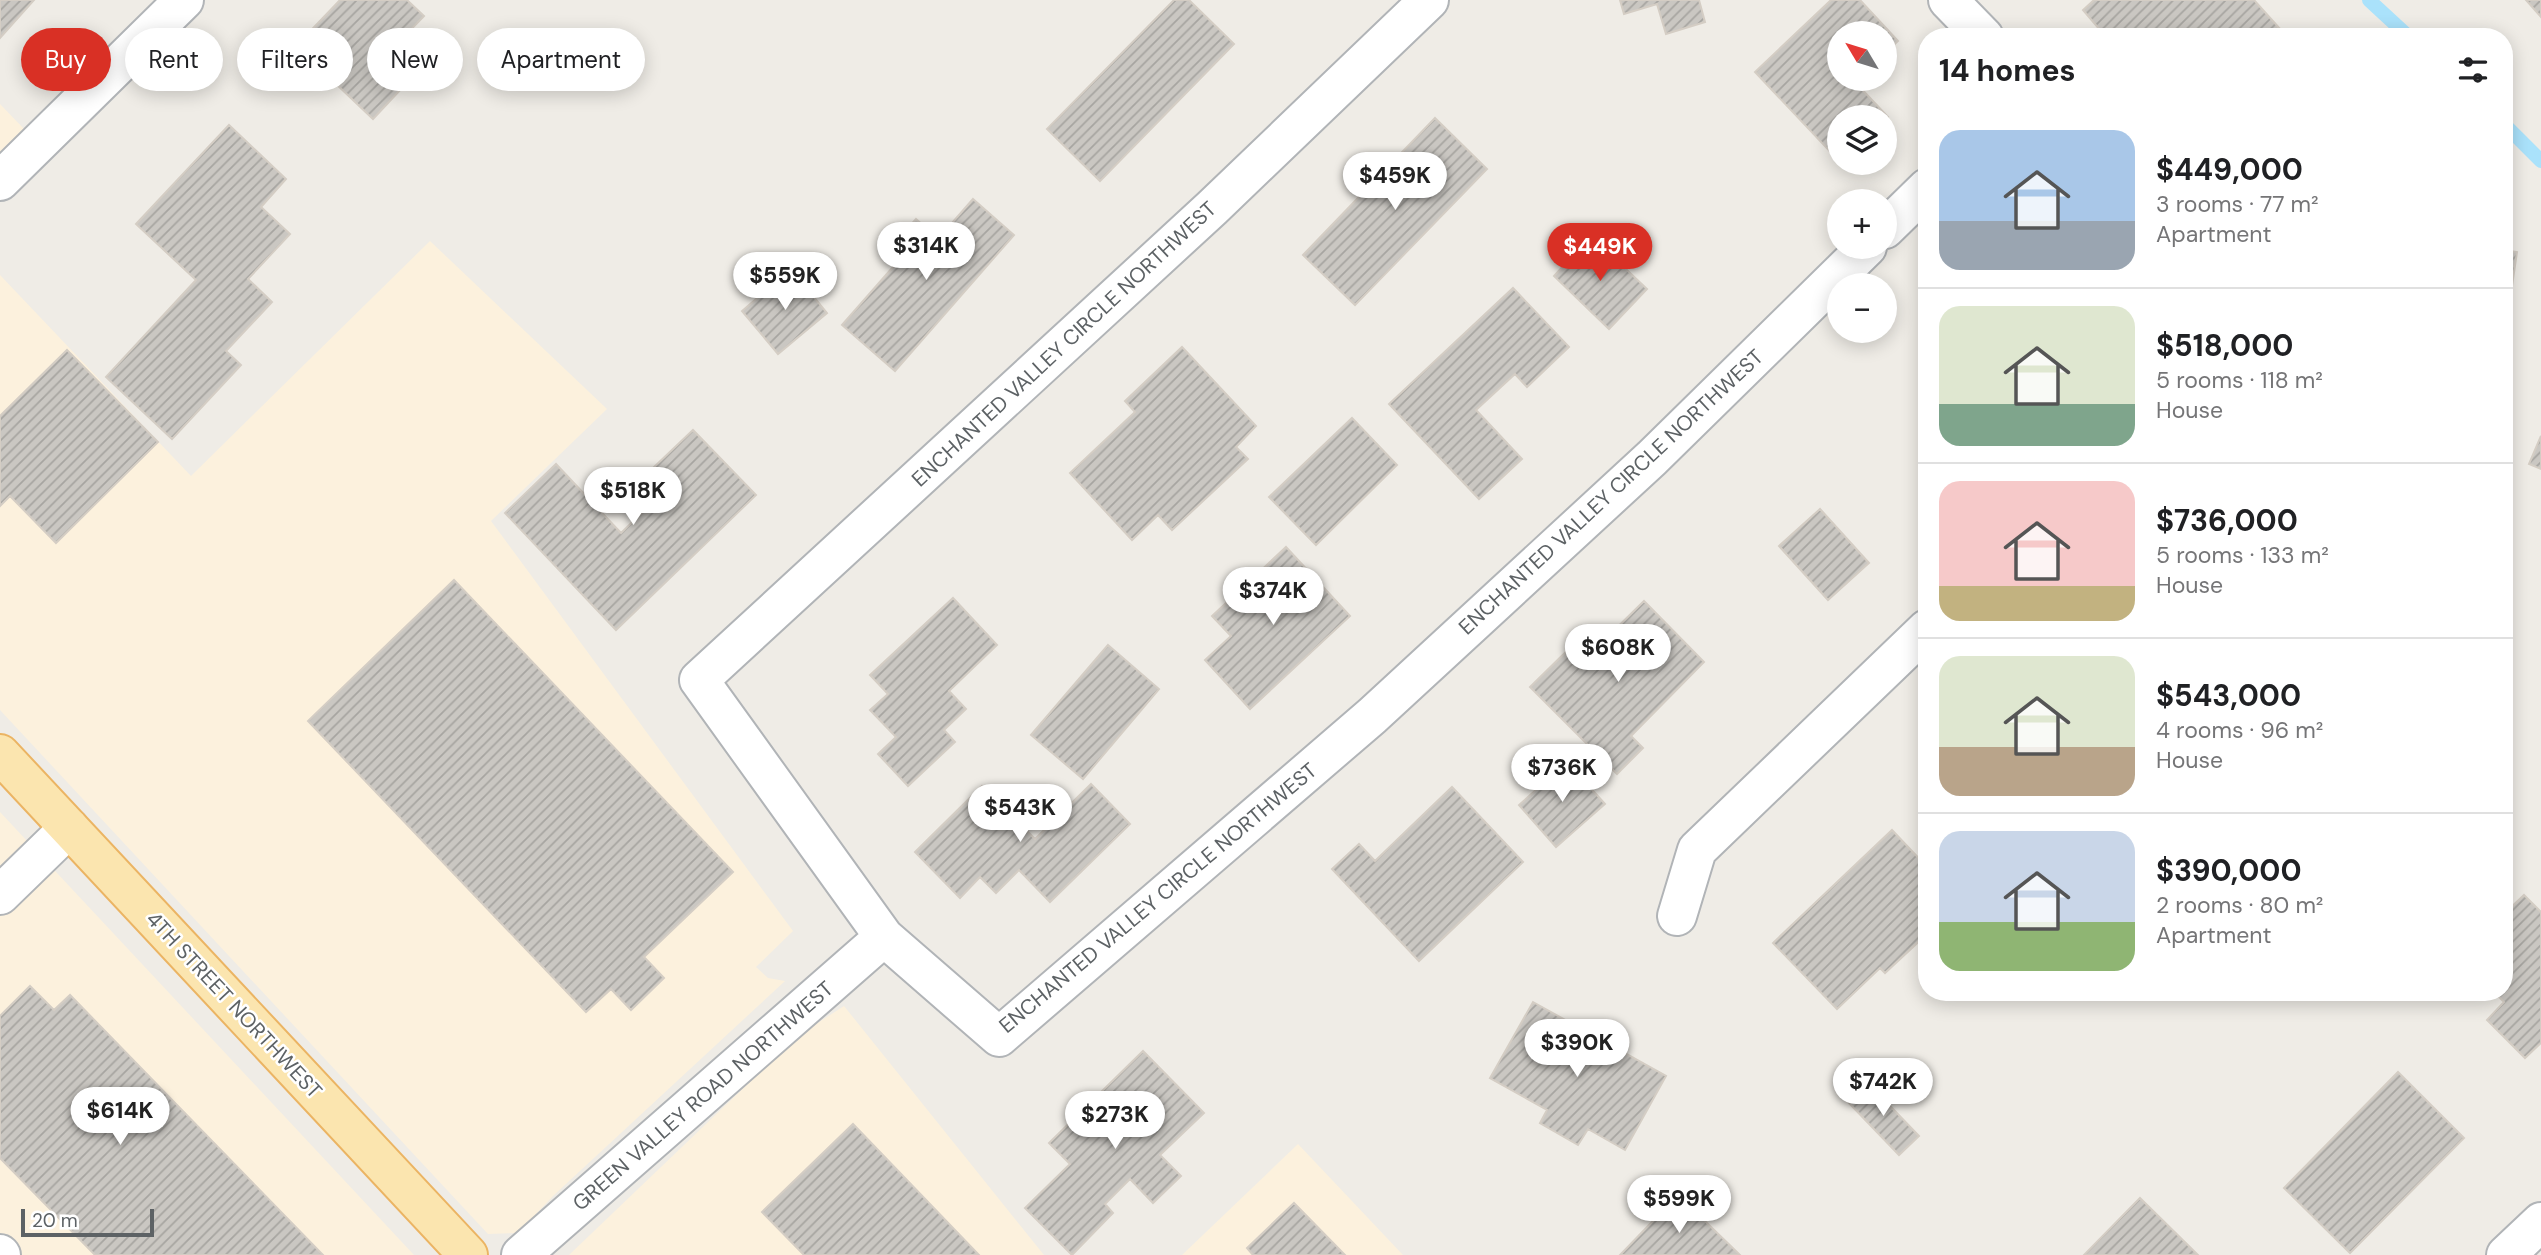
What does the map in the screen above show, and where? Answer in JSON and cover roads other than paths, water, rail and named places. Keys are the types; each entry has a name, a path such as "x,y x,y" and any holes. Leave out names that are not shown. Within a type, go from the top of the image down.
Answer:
{"main road":[{"name":"4TH STREET NORTHWEST","path":"0,754 468,1255"}],"street":[{"path":"0,181 184,0"},
{"name":"ENCHANTED VALLEY CIRCLE NORTHWEST","path":"1429,0 1213,208 699,680 884,937 999,1037 1372,716 1652,458 1855,259"},
{"path":"1948,0 1975,28"},
{"path":"1897,217 1918,197"},
{"path":"1677,916 1697,850 1918,638"},
{"path":"0,895 69,828"},
{"name":"GREEN VALLEY ROAD NORTHWEST","path":"521,1255 884,937"},
{"path":"2506,1255 2541,1222"}],"waterway":[{"path":"2369,0 2399,28"},
{"path":"2513,133 2541,161"}]}
